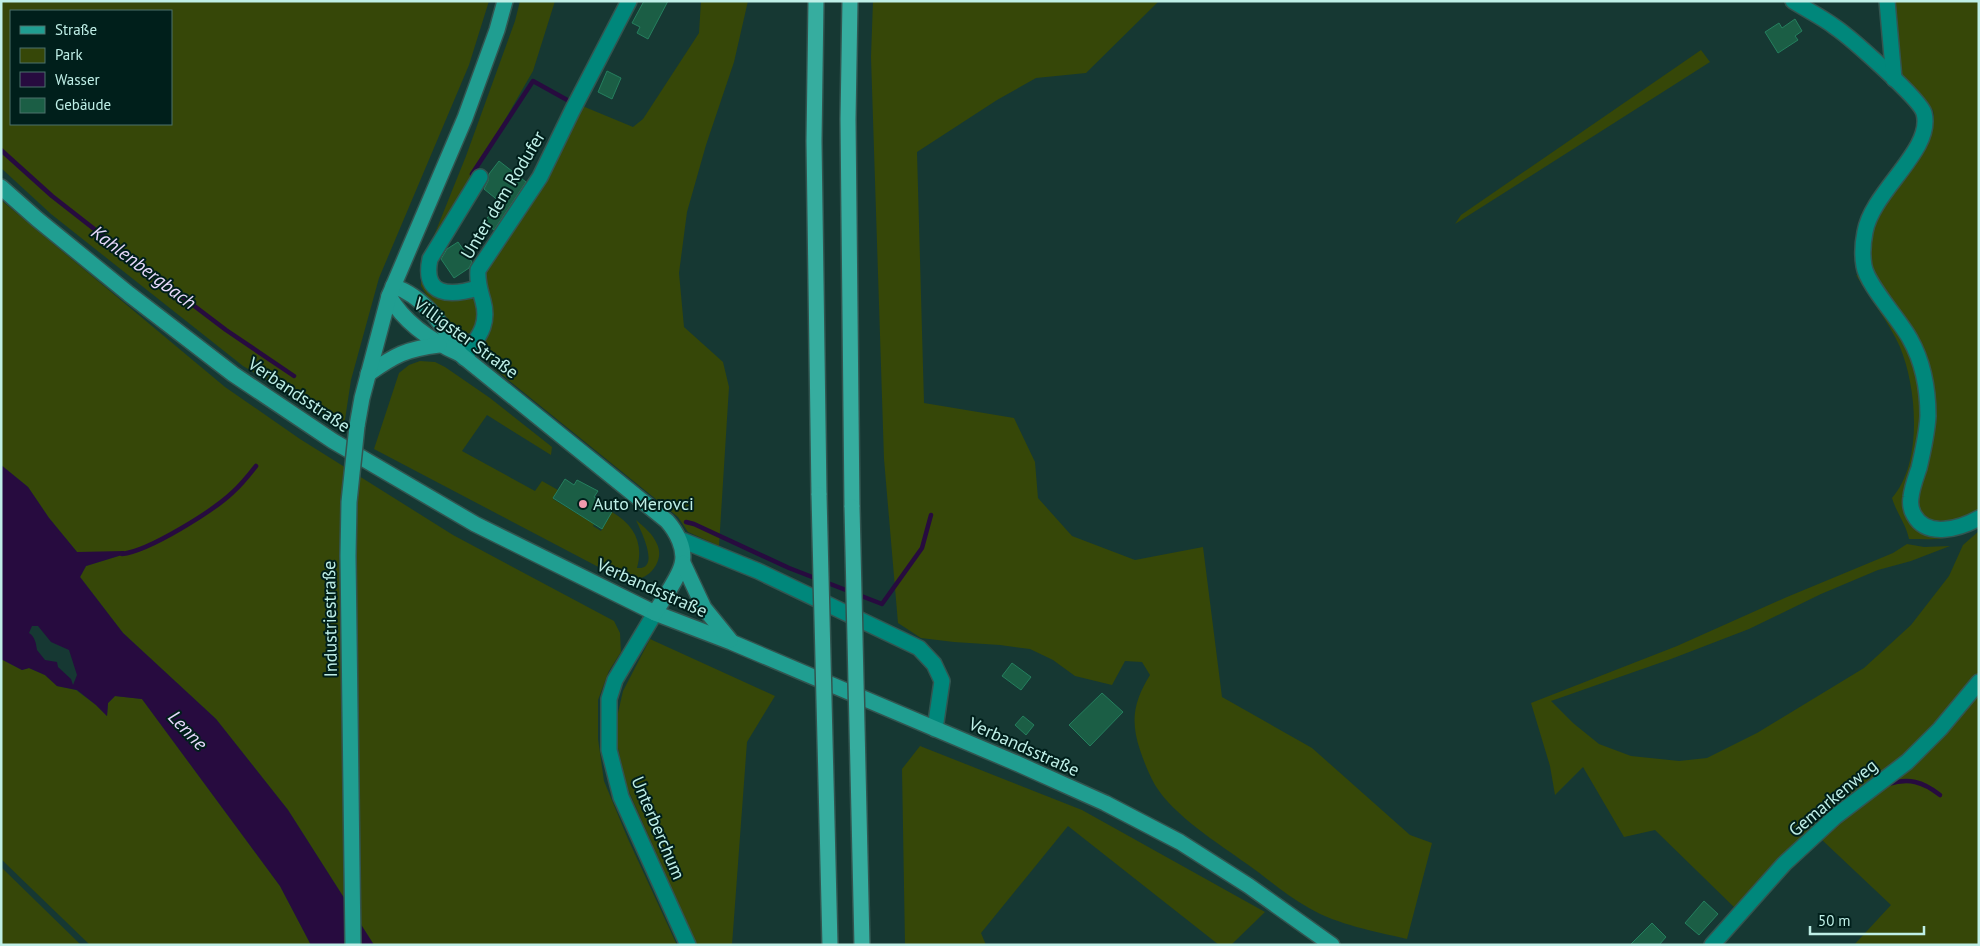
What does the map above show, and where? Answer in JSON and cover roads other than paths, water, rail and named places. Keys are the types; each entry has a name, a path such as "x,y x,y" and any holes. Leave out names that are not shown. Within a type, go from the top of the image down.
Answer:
{"highway":[{"path":"816,1 814,160 819,495 830,945"},
{"path":"850,1 848,119 852,507 862,945"}],"main road":[{"path":"462,356 447,332 422,302 405,290 391,291 465,118 497,30 504,1"},
{"name":"Verbandsstraße","path":"1,187 129,294 232,374 333,441 475,524 655,613 731,642 1105,803 1180,842 1249,886 1332,945"},
{"name":"Villigster Straße","path":"391,291 398,312 439,345 462,356 667,520 679,539 682,548 682,563 704,608 731,642"},
{"name":"Industriestraße","path":"353,945 349,502 357,426 368,374 391,291"},
{"path":"368,374 407,350 439,345"},
{"path":"655,613 682,563"}],"street":[{"name":"Unter dem Rodufer","path":"462,356 485,323 484,308 478,288 478,270 540,178 572,110 630,1"},
{"path":"1793,1 1834,26 1894,79 1920,105 1924,113 1925,130 1921,142 1881,196 1870,216 1864,243 1864,267 1871,281 1909,338 1918,356 1923,373 1928,416 1923,450 1911,496 1914,515 1922,524 1943,530 1965,525 1979,518"},
{"path":"1888,1 1894,79"},
{"path":"478,288 453,294 444,293 436,289 430,281 428,270 430,259 480,177"},
{"path":"679,539 758,571 919,648 934,664 942,681 935,729"},
{"name":"Unterberchum","path":"655,613 614,680 609,699 609,750 621,797 688,945"},
{"name":"Gemarkenweg","path":"1712,945 1784,864 1836,816 1907,762 1940,730 1979,682"}],"water":[{"name":"Lenne","path":"1,465 28,487 49,518 77,552 124,551 125,554 86,566 80,577 123,633 216,719 288,810 374,945 311,945 280,886 142,699 115,696 108,703 107,716 77,690 57,686 45,675 29,668 22,670 1,659","holes":["32,626 38,626 51,642 69,650 77,675 73,685 71,679 58,667 57,662 45,660 37,650 34,638 29,633"]}],"waterway":[{"name":"Kahlenbergbach","path":"472,174 533,81 569,101 571,99"},
{"name":"Kahlenbergbach","path":"1,150 52,196 139,264 226,330 294,376"},
{"name":"Kahlenbergbach","path":"122,554 148,546 196,519 224,500 256,466"},
{"path":"686,522 789,568 882,604 922,548 931,515"},
{"path":"1888,784 1902,781 1915,782 1940,795"}],"place":[{"name":"Auto Merovci","path":"583,504"}]}
